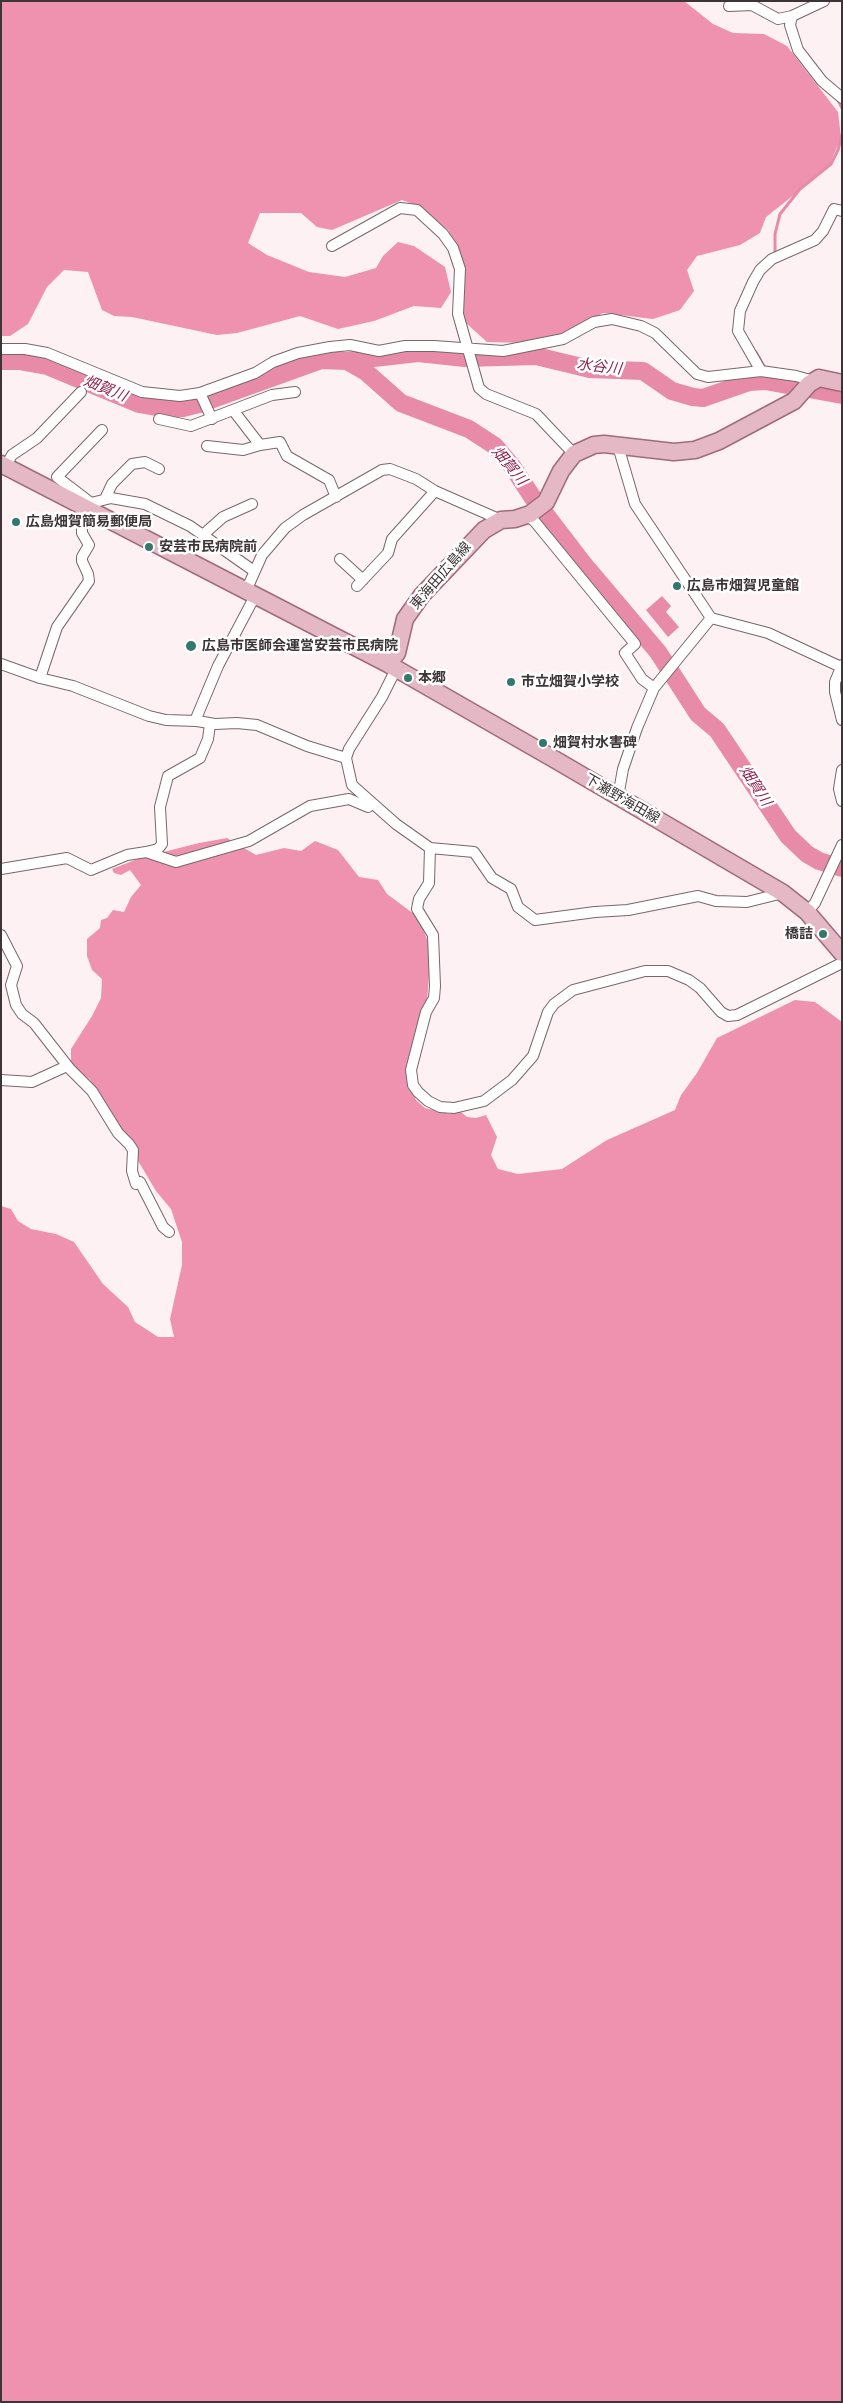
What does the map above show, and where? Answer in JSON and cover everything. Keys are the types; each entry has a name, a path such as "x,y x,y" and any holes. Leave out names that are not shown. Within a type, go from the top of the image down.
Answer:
{"main road":[{"path":"574,454 594,445 674,452 695,450 719,441 783,408 808,387 825,378 842,383"},
{"name":"東海田広島線","path":"392,666 403,625 413,607 469,544 484,530 501,520 515,519 528,514 546,502 561,471 574,454"},
{"path":"4,469 86,506 250,594 392,666"},
{"name":"下瀬野海田線","path":"392,666 782,893 807,912 842,954"}],"street":[{"path":"729,6 752,5 778,19 792,16 824,1"},
{"path":"792,16 790,25 798,50 822,80 842,98"},
{"path":"332,246 400,208 417,210 443,234 452,248 460,270 458,314 479,388 486,394 536,414 574,454"},
{"path":"761,371 757,361 740,338 737,326 740,311 757,275 772,259 815,240 823,231 834,209 842,211"},
{"path":"1,349 25,348 47,353 142,392 178,396 201,394 255,373 273,362 298,353 330,347 350,345 379,351 405,346 470,352 502,351 553,342 572,335 594,322 612,319 641,326 655,333 697,374 708,377 761,371 796,376 808,387"},
{"path":"4,469 12,455 37,438 82,392"},
{"path":"159,419 192,426 211,416 234,410 272,395 295,392"},
{"path":"201,394 211,416"},
{"path":"234,410 260,445"},
{"path":"86,506 57,477 102,430"},
{"path":"207,446 243,450 280,442 287,456 329,480 336,497"},
{"path":"618,446 635,504 711,618 768,633 841,666 835,682 835,692 842,720"},
{"path":"105,499 112,484 132,464 145,462 159,469"},
{"path":"195,721 250,594 254,571 262,554 286,528 382,470 390,470 416,479 436,492 501,520"},
{"path":"340,559 360,583 388,553 392,539 436,492"},
{"path":"86,506 111,498 145,504 204,534 254,571"},
{"path":"204,534 222,517 252,504"},
{"path":"40,678 57,627 89,581 82,561 82,557 89,545 82,533 86,506"},
{"path":"528,514 635,644 625,653 642,679 654,688"},
{"path":"618,797 623,769 637,728 654,688 711,618"},
{"path":"1,664 40,678 73,686 149,716 166,720 195,721 210,724 257,725 307,746 346,758"},
{"path":"392,666 382,697 356,736 346,758 352,785 396,824 430,848 474,852 492,878 511,889 518,907 535,920 595,912 628,910 698,896 716,901 748,902 782,893"},
{"path":"1,869 67,858 91,870 127,855 158,848 162,844 160,807 168,776 200,758 205,749 210,724"},
{"path":"842,770 839,789 842,801"},
{"path":"146,852 176,862 249,841 310,806 349,799 362,803 387,821 396,824"},
{"path":"807,912 814,903 842,845"},
{"path":"430,848 429,883 419,899 417,909 430,929 434,942 434,992 426,1012 411,1070 413,1085 418,1092 428,1102 440,1107 454,1108 484,1101 512,1080 533,1056 548,1012 554,1004 573,990 645,971 668,971 689,980 700,988 715,1007 728,1016 747,1010 842,963"},
{"path":"1,935 17,966 12,986 16,1006 22,1014 34,1023 67,1066 92,1091 118,1134 131,1147 134,1158 132,1171 136,1184 140,1182 163,1227 169,1232"},
{"path":"1,982 13,977"},
{"path":"1,1080 32,1082 67,1066"}],"shaded area":[{"path":"1,1 684,1 713,24 733,33 764,34 787,46 838,112 841,138 828,168 766,217 760,233 740,245 697,256 687,270 694,291 680,310 653,319 603,313 573,329 562,338 524,343 487,342 466,323 462,309 462,257 448,230 421,207 402,200 332,230 317,227 301,213 260,213 248,243 267,255 309,272 345,277 376,268 383,256 398,242 414,246 445,267 451,292 441,308 414,306 374,321 338,329 300,316 237,333 217,335 132,317 114,316 102,310 88,272 64,270 47,287 28,324 10,336 1,336"},
{"path":"662,596 671,606 666,612 679,627 668,637 646,610"},
{"path":"227,838 256,855 284,848 301,851 315,841 338,850 359,877 378,880 387,894 418,917 431,949 426,1015 411,1051 407,1068 409,1083 416,1100 425,1108 450,1114 454,1111 461,1112 467,1117 476,1118 486,1115 497,1137 491,1155 498,1169 518,1174 562,1169 607,1140 675,1110 681,1095 697,1073 717,1038 795,1000 815,1002 842,1022 842,2402 1,2402 1,1206 11,1209 18,1221 31,1229 56,1234 74,1242 103,1284 128,1307 135,1322 158,1337 174,1337 170,1319 182,1265 182,1242 171,1209 156,1191 90,1080 71,1066 71,1049 101,998 102,979 92,970 87,956 87,939 100,928 101,920 107,918 113,910 124,912 131,897 141,885 130,870 121,875 114,873 112,869 140,858"}],"waterway":[{"path":"838,100 842,108"},
{"path":"775,255 775,234 780,214 800,189 831,164 838,150 842,135"},
{"path":"756,352 765,368"},
{"name":"水谷川","path":"1,361 19,361 47,366 139,404 168,409 199,404 321,360 347,361 418,353 465,358 536,356 590,369 643,371 672,391 703,398 749,382 765,381 842,395"},
{"name":"畑賀川","path":"347,361 366,372 401,403 469,429 495,446 512,466 533,498 582,562 658,652 698,714 717,730 788,836 807,854 819,861 842,868"},
{"name":"水谷川","path":"768,374 772,382"}],"place":[{"name":"広島畑賀簡易郵便局","path":"16,522"},
{"name":"安芸市民病院前","path":"149,547"},
{"name":"広島市畑賀児童館","path":"677,586"},
{"name":"広島市医師会運営安芸市民病院","path":"191,646"},
{"name":"本郷","path":"408,678"},
{"name":"市立畑賀小学校","path":"511,682"},
{"name":"畑賀村水害碑","path":"543,743"},
{"name":"橋詰","path":"823,934"}]}
